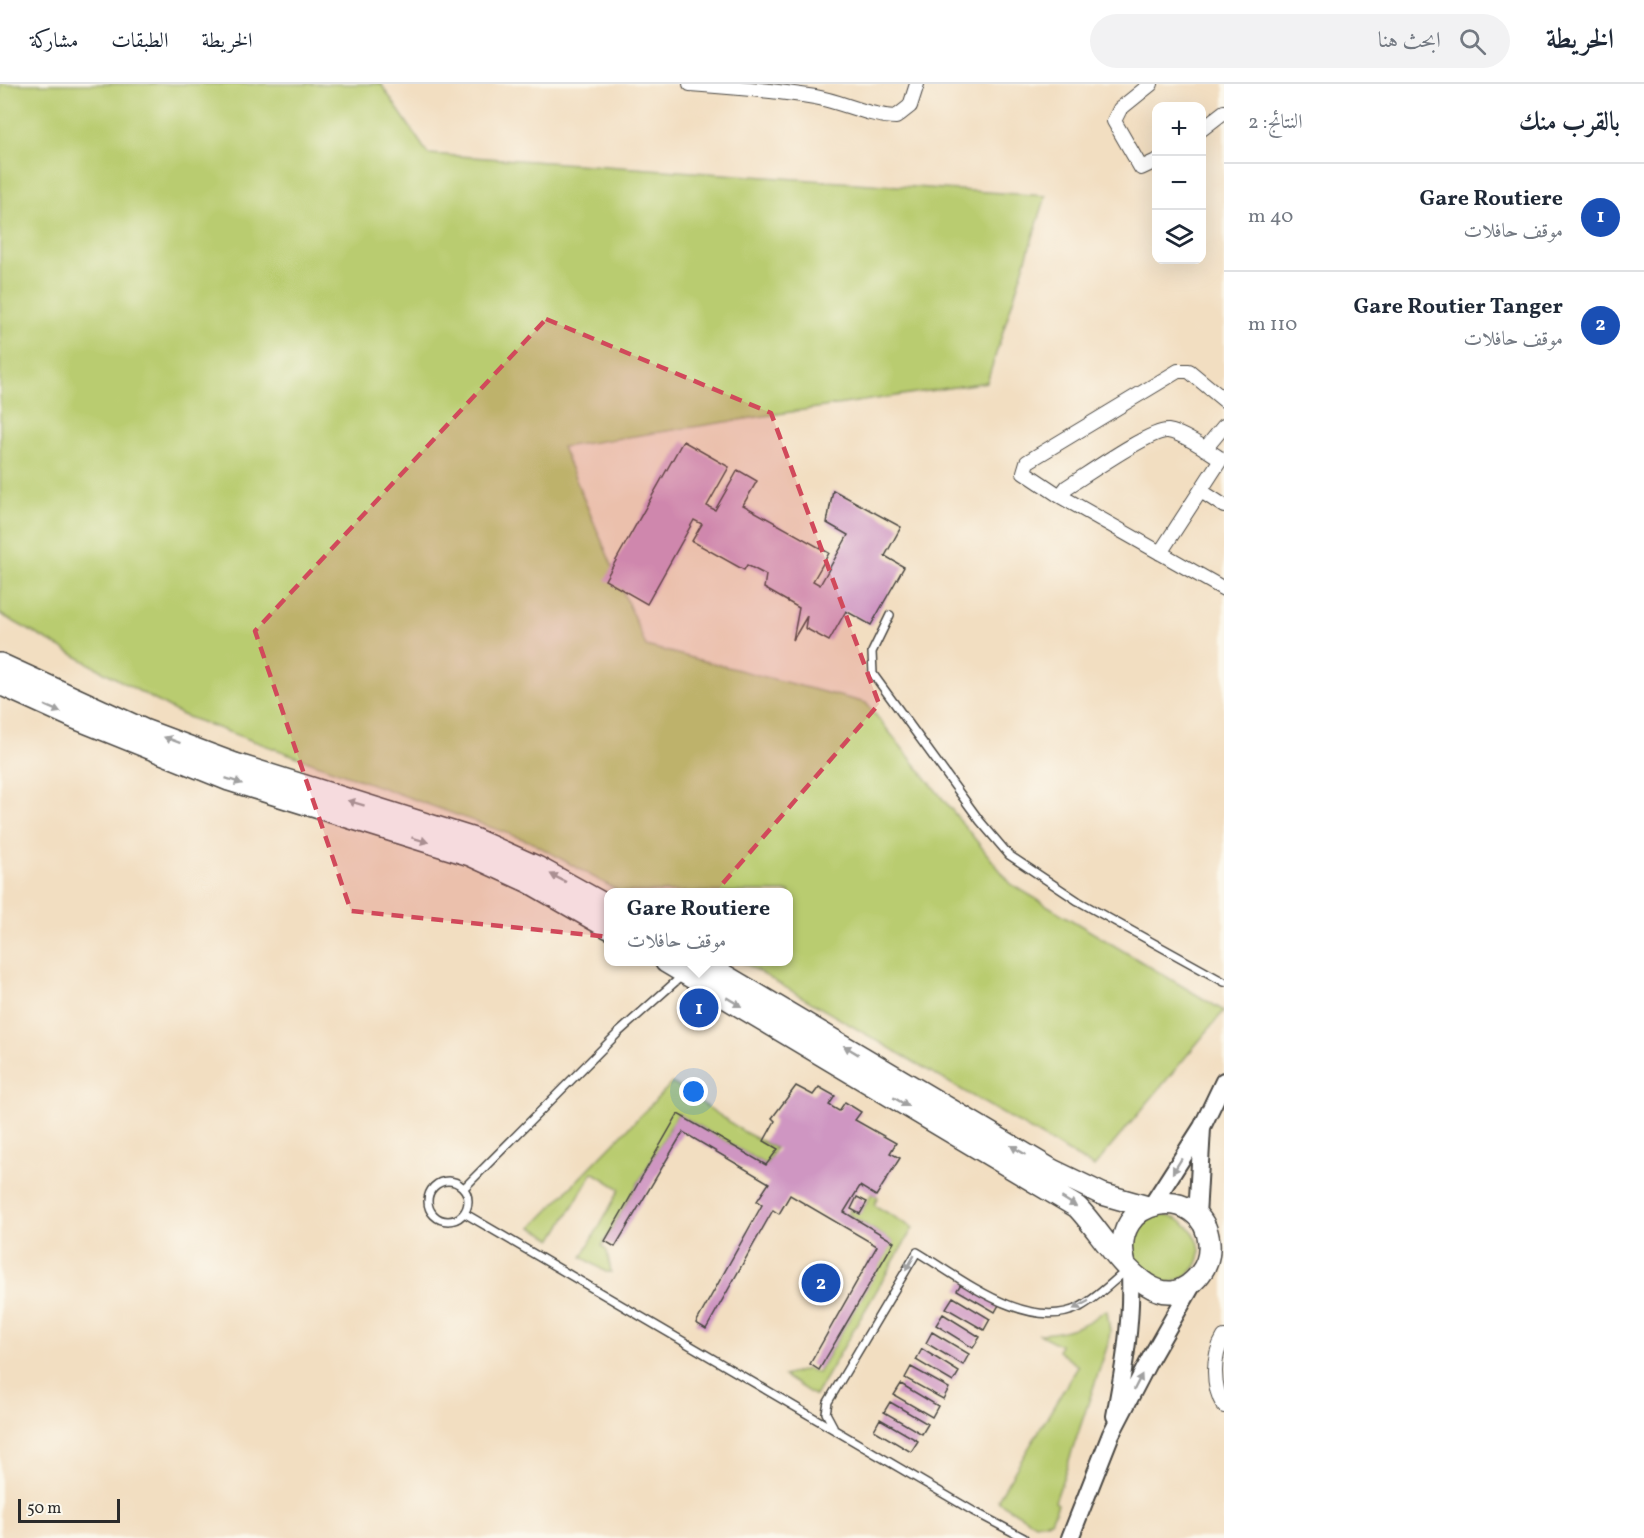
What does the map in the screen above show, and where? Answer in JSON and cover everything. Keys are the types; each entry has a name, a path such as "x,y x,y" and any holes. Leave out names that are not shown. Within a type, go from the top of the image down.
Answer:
{"main road":[{"path":"0,664 144,730 235,764 474,839 537,867 604,904"},
{"path":"0,684 36,702 229,780 478,858 529,882 604,925"},
{"path":"693,967 1052,1170 1102,1194 1150,1206 1171,1204 1200,1221 1224,1227"},
{"path":"693,967 1077,1207 1092,1221 1128,1270 1147,1287 1157,1290 1178,1289 1224,1261"},
{"path":"1128,1270 1121,1252 1122,1238 1127,1225 1136,1214 1150,1206"},
{"path":"1199,1275 1209,1251 1200,1221"}],"street":[{"path":"690,84 763,90 817,98 880,116 896,117 910,106 917,84"},
{"path":"1151,84 1120,109 1114,121 1141,168 1152,163"},
{"path":"1206,126 1224,112"},
{"path":"1224,400 1189,371 1178,371 1027,462 1024,472 1060,496 1224,589"},
{"path":"1206,449 1224,426"},
{"path":"1060,496 1067,487 1151,435 1169,431 1223,458 1160,553"},
{"path":"1200,491 1224,506"},
{"path":"1150,1206 1202,1127 1224,1081"},
{"path":"1200,1221 1202,1127"},
{"path":"1111,1434 1127,1354 1131,1310 1128,1270"},
{"path":"1070,1538 1111,1434 1174,1313 1199,1275"},
{"path":"1224,1337 1216,1361 1215,1383 1224,1406"}],"lane":[{"path":"890,615 872,652 873,674 996,841 1028,869 1078,901 1224,982"},
{"path":"464,1188 619,1032 693,967"},
{"path":"453,1181 464,1188 468,1199 465,1213 454,1220 441,1220 430,1211 429,1191 440,1182 453,1181"},
{"path":"465,1213 1017,1537"},
{"path":"837,1431 827,1418 828,1402 917,1252 1011,1307 1034,1314 1058,1314 1080,1306 1128,1270"}],"highlighted area":[{"path":"546,319 771,413 879,704 671,943 351,911 255,631"}],"green space":[{"path":"0,84 381,84 428,154 1046,196 987,382 562,447 646,646 866,703 1011,884 1224,1011 1094,1167 749,966 793,966 793,888 613,888 531,842 182,715 0,614"},
{"path":"672,1083 746,1133 775,1148 766,1165 678,1114 602,1246 607,1251 611,1272 606,1272 582,1257 620,1189 593,1172 553,1239 532,1227"},
{"path":"872,1193 878,1197 874,1205 913,1228 815,1396 784,1376 807,1369 818,1373 893,1242 848,1214 851,1209 860,1213"},
{"path":"1159,1215 1182,1222 1190,1229 1200,1247 1195,1267 1184,1277 1164,1284 1135,1269 1132,1235 1148,1218"},
{"path":"1107,1311 1110,1332 1108,1344 1055,1502 1058,1504 1051,1521 1035,1524 999,1502 998,1499 1078,1366 1058,1351 1060,1345 1039,1334 1073,1328"}],"building":[{"path":"683,441 729,467 707,506 715,510 738,470 757,481 743,505 829,553 813,581 820,585 848,535 827,523 833,490 901,527 885,556 904,567 871,625 846,611 829,641 805,628 807,616 793,640 799,608 764,588 766,575 747,565 744,570 692,541 702,524 694,520 647,604 605,580"},
{"path":"796,1086 813,1095 819,1087 835,1096 829,1105 839,1111 845,1102 861,1112 855,1120 896,1143 890,1153 900,1158 876,1196 860,1186 844,1212 894,1242 819,1370 810,1364 877,1246 790,1195 779,1214 773,1210 706,1329 696,1323 762,1205 757,1201 769,1183 683,1132 615,1247 605,1241 678,1114 766,1165 778,1149 764,1141 775,1121 772,1118"},
{"path":"857,1197 867,1202 860,1214 851,1209"},
{"path":"963,1281 1000,1303 995,1312 957,1290"},
{"path":"953,1297 990,1319 984,1330 946,1308"},
{"path":"943,1314 980,1337 973,1348 936,1325"},
{"path":"932,1332 969,1354 963,1365 926,1343"},
{"path":"922,1349 959,1372 953,1382 916,1360"},
{"path":"911,1367 949,1388 943,1399 905,1378"},
{"path":"901,1384 938,1406 932,1417 894,1395"},
{"path":"890,1402 928,1424 922,1434 884,1412"},
{"path":"880,1419 918,1441 911,1452 874,1430"}],"place":[{"name":"Gare Routiere","path":"699,1008"},
{"name":"Gare Routier Tanger","path":"821,1283"}]}
